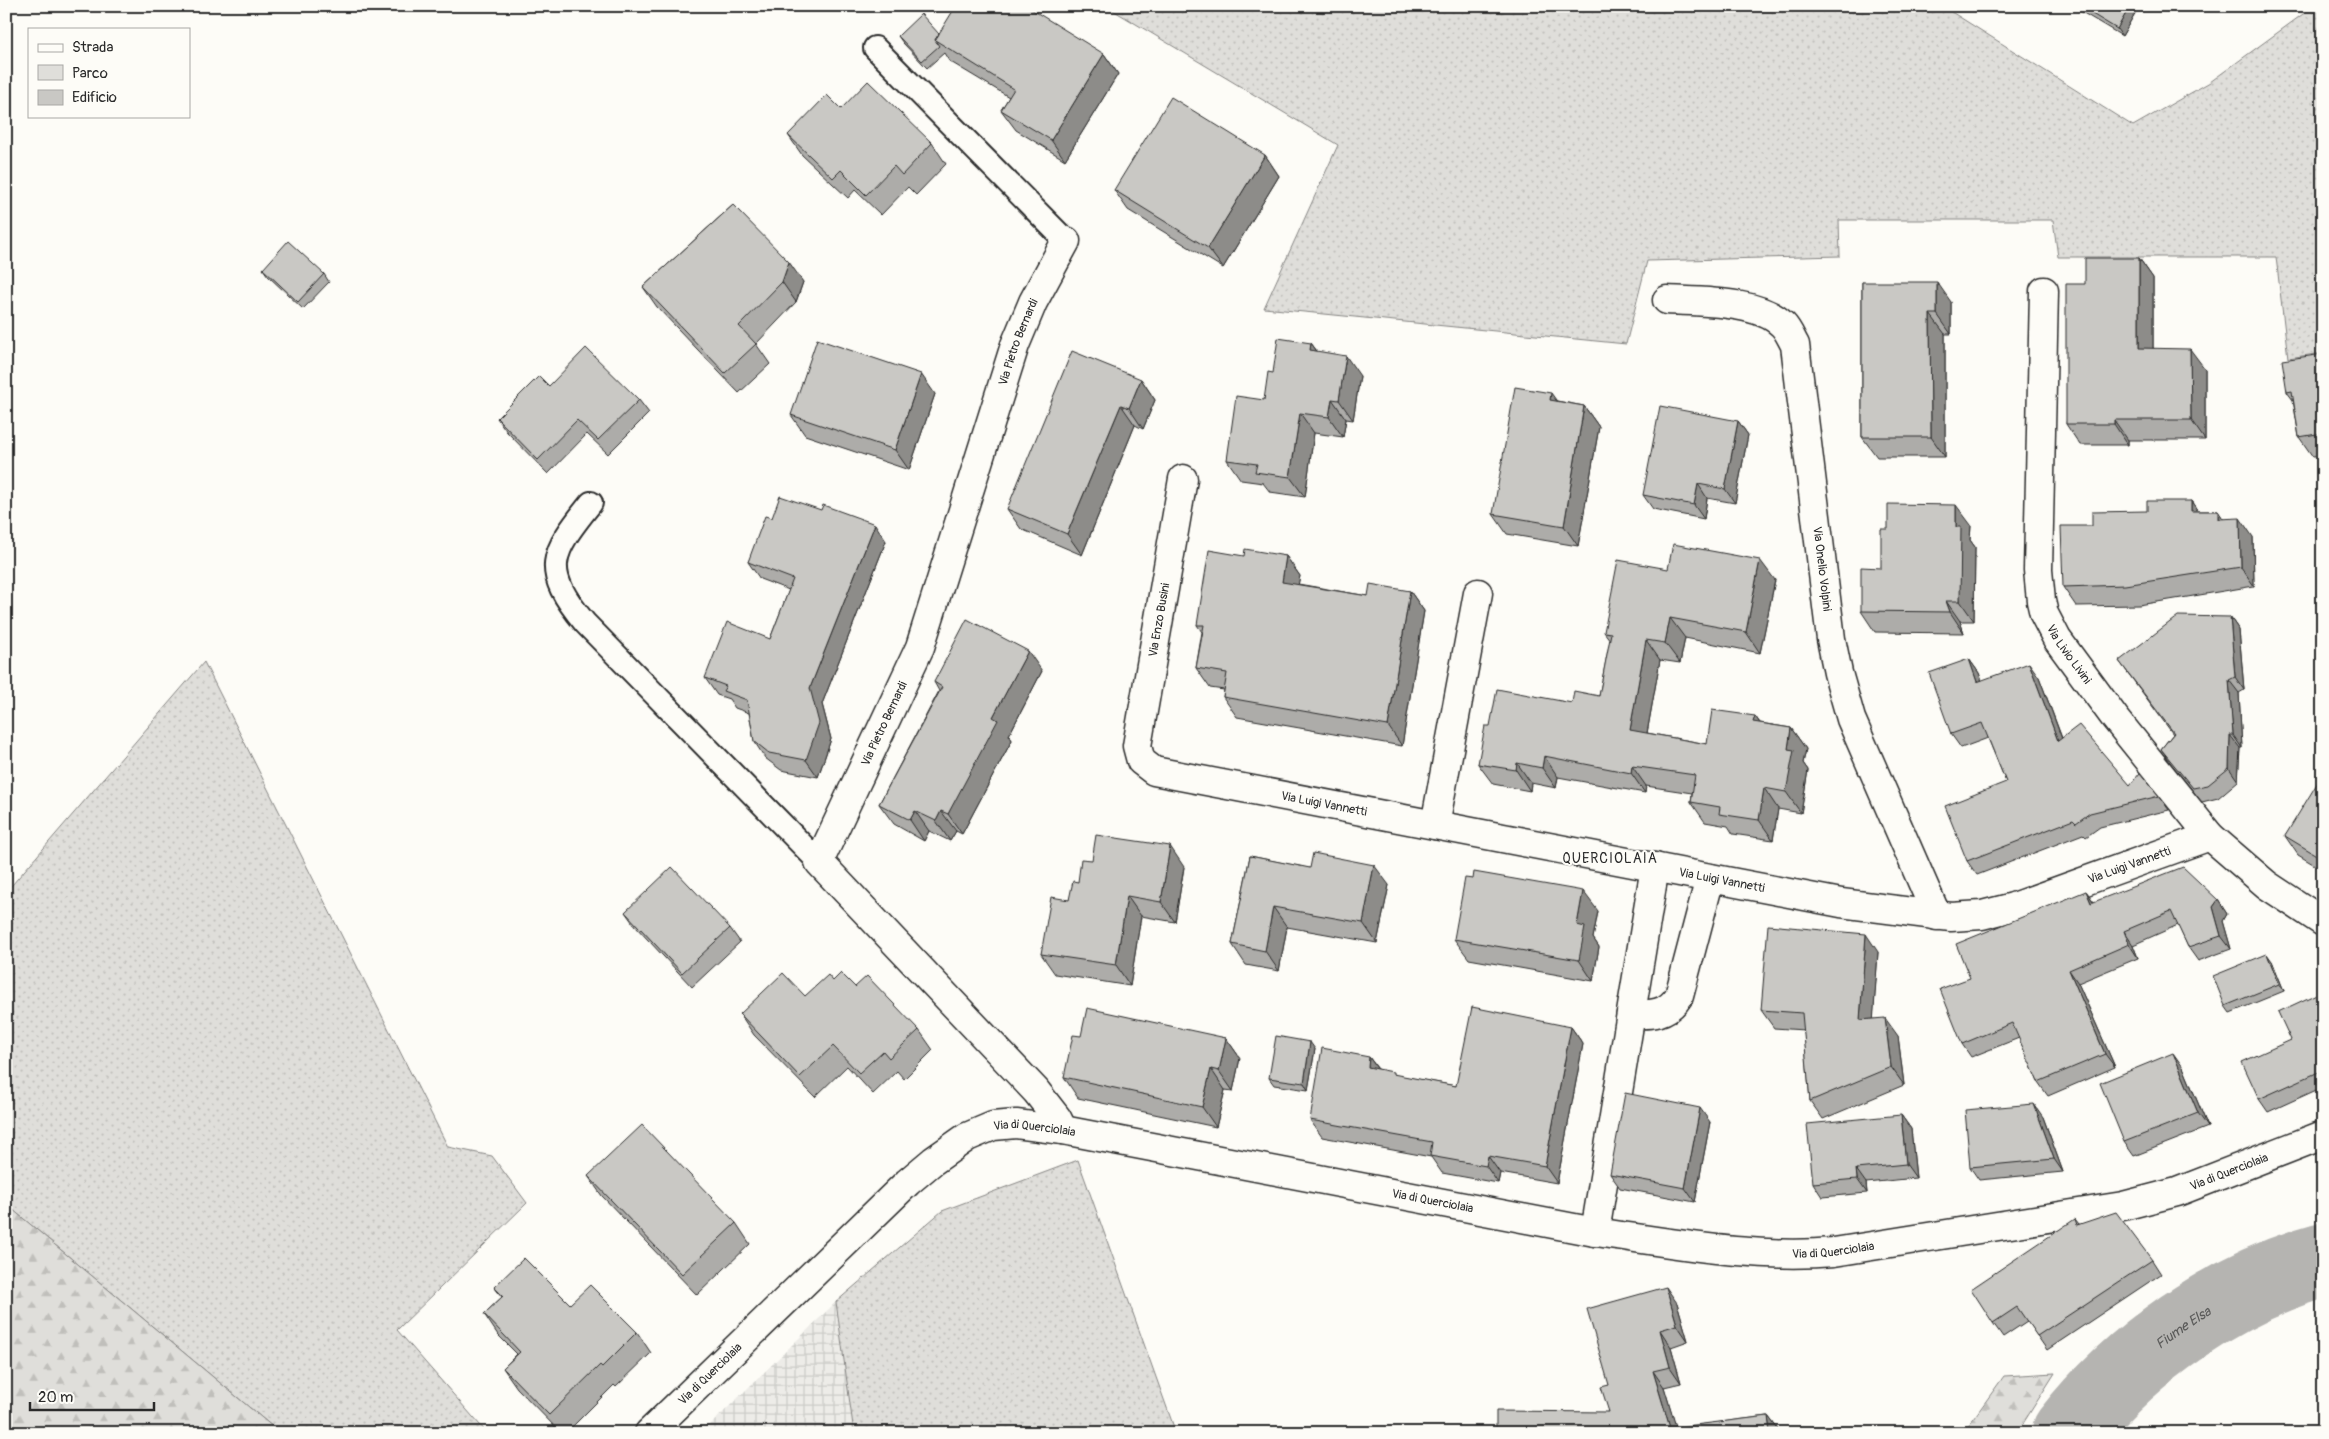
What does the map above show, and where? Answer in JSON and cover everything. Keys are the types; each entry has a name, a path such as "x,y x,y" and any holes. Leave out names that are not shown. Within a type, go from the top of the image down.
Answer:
{"street":[{"name":"Via Pietro Bernardi","path":"819,862 920,647 1018,336 1032,302 1066,241"},
{"name":"Via Livio Livini","path":"2044,291 2038,570 2040,601 2044,614 2057,639 2116,718 2210,836 2267,885 2323,922"},
{"name":"Via Onelio Volpini","path":"1667,300 1722,304 1765,314 1784,325 1795,345 1831,639 1838,673 1852,719 1938,916"},
{"name":"Via Enzo Busini","path":"1140,761 1137,746 1183,479"},
{"path":"1435,825 1478,593"},
{"name":"Via Luigi Vannetti","path":"1140,761 1149,768 1162,773 1841,903 1938,916 1966,917 1998,911 2210,836"},
{"path":"819,862 1036,1091 1058,1118 1063,1130"},
{"path":"1595,1232 1655,867"},
{"path":"1631,1014 1663,1012 1669,1009 1679,996 1710,878"},
{"name":"Via di Querciolaia","path":"649,1433 908,1182 933,1161 967,1137 993,1126 1016,1124 1063,1130 1595,1232 1772,1254 1834,1252 2123,1206 2177,1192 2250,1166 2323,1135"}],"lane":[{"path":"875,48 1066,241"},
{"path":"590,503 567,533 557,551 556,574 569,603 598,637 819,862"}],"shaded area":[{"path":"836,1302 854,1433 702,1433"}],"green space":[{"path":"1106,6 1942,6 2133,126 2210,82 2314,6 2323,6 2323,353 2288,358 2276,257 2058,257 2053,220 1839,220 1840,256 1647,261 1626,344 1264,308 1338,145"},
{"path":"204,662 448,1147 492,1156 527,1203 397,1330 487,1433 280,1433 6,1204 6,892"},
{"path":"1078,1160 1176,1433 854,1433 836,1302 942,1211"},
{"path":"6,1204 280,1433 6,1433"},
{"path":"2055,1373 2017,1433 1963,1433 2004,1376"}],"building":[{"path":"956,6 1026,6 1104,54 1051,140 1001,110 1014,89 935,40"},
{"path":"2079,6 2130,6 2117,29"},
{"path":"921,14 939,34 935,40 939,46 922,61 898,36"},
{"path":"868,81 932,143 902,175 894,166 866,195 841,170 833,178 788,135 827,95 841,109"},
{"path":"1171,97 1265,155 1208,248 1114,190"},
{"path":"733,205 789,262 782,282 739,326 756,344 725,373 643,287"},
{"path":"288,241 324,274 298,302 263,269"},
{"path":"2085,258 2139,258 2139,348 2190,349 2191,420 2114,420 2114,424 2066,424 2066,284 2085,284"},
{"path":"1862,282 1937,282 1937,314 1930,314 1931,437 1862,437"},
{"path":"1278,338 1311,343 1310,350 1346,356 1339,400 1332,399 1329,417 1300,413 1290,477 1255,472 1257,464 1227,460 1236,396 1264,400 1268,372 1273,373"},
{"path":"817,339 921,374 895,450 791,415"},
{"path":"586,348 639,400 598,440 577,420 538,460 497,418 539,376 549,386"},
{"path":"1072,351 1141,379 1129,408 1121,405 1067,534 1007,509"},
{"path":"2323,354 2323,433 2299,437 2292,391 2287,392 2282,360"},
{"path":"1515,387 1551,393 1550,400 1584,406 1564,526 1493,514"},
{"path":"1660,406 1738,421 1725,489 1698,484 1694,505 1643,495"},
{"path":"780,496 821,510 823,505 875,524 810,688 819,723 806,760 769,753 754,741 747,700 723,691 726,686 705,678 727,622 770,639 793,579 748,562 765,516 772,518"},
{"path":"2147,501 2191,501 2191,511 2218,511 2218,519 2240,518 2241,567 2125,585 2063,587 2061,526 2092,526 2092,512 2147,511"},
{"path":"1888,504 1956,505 1956,527 1961,527 1960,601 1946,601 1950,612 1861,611 1861,567 1881,568 1881,529 1888,529"},
{"path":"1673,544 1760,560 1746,632 1670,618 1665,643 1646,640 1630,730 1707,744 1712,710 1755,716 1753,722 1791,728 1788,749 1794,750 1786,792 1764,788 1759,820 1719,814 1720,807 1691,802 1695,775 1632,766 1631,773 1544,756 1542,768 1517,763 1516,770 1478,764 1485,726 1490,726 1497,689 1572,703 1574,691 1599,696 1611,633 1604,632 1618,560 1668,569"},
{"path":"1245,549 1286,556 1282,582 1368,596 1370,584 1410,591 1388,726 1223,697 1227,673 1196,668 1204,625 1197,625 1209,550 1244,556"},
{"path":"2178,616 2230,617 2235,677 2229,680 2233,735 2230,735 2229,768 2208,785 2193,788 2161,749 2174,733 2119,661"},
{"path":"967,619 1028,651 993,717 998,720 948,814 941,811 936,821 915,811 910,820 879,804 942,687 934,682"},
{"path":"1969,659 1977,682 2029,663 2058,741 2079,725 2130,785 2140,773 2159,796 2090,813 2076,823 2073,820 1967,861 1945,806 2006,782 1982,723 1951,734 1929,673"},
{"path":"2318,782 2323,785 2323,859 2285,836"},
{"path":"1096,835 1170,846 1161,902 1127,896 1116,965 1041,954 1051,897 1069,900 1073,881 1078,882 1081,859 1092,860"},
{"path":"1313,853 1374,865 1363,923 1273,907 1265,951 1232,944 1250,856 1310,868"},
{"path":"672,867 730,928 682,973 625,912"},
{"path":"2183,867 2218,900 2213,907 2221,936 2188,947 2171,911 2124,931 2129,944 2069,970 2105,1054 2038,1082 2012,1023 1962,1044 1940,989 1970,978 1956,944 2086,891 2091,903"},
{"path":"1474,872 1583,891 1577,925 1585,927 1579,960 1454,939 1465,878 1473,879"},
{"path":"1768,925 1866,934 1860,1020 1885,1018 1891,1067 1810,1101 1802,1013 1761,1010"},
{"path":"2267,954 2279,984 2225,1006 2213,976"},
{"path":"783,973 805,996 828,975 833,981 841,973 855,987 867,976 919,1030 889,1058 883,1051 859,1073 833,1046 800,1077 740,1014"},
{"path":"2323,991 2323,1070 2259,1099 2242,1062 2291,1040 2278,1012"},
{"path":"1472,1007 1571,1027 1545,1166 1488,1156 1486,1166 1430,1156 1432,1142 1310,1120 1322,1048 1369,1057 1368,1067 1393,1072 1393,1074 1456,1086"},
{"path":"1087,1008 1226,1038 1219,1071 1211,1069 1202,1107 1064,1077 1073,1035 1081,1036"},
{"path":"1276,1036 1310,1042 1304,1083 1269,1078"},
{"path":"2173,1053 2198,1113 2124,1142 2100,1083"},
{"path":"1625,1093 1700,1108 1685,1188 1610,1174"},
{"path":"2034,1104 2054,1159 1970,1167 1965,1110"},
{"path":"1901,1115 1906,1164 1856,1169 1857,1179 1813,1183 1807,1124"},
{"path":"642,1125 736,1223 682,1274 588,1176"},
{"path":"2116,1212 2152,1260 2037,1336 2017,1307 1993,1323 1971,1289 2075,1219 2077,1225"},
{"path":"524,1258 570,1304 590,1285 637,1332 549,1415 503,1368 520,1352 484,1314 503,1296 494,1287"},
{"path":"1666,1287 1677,1325 1660,1330 1670,1367 1653,1371 1670,1428 1768,1416 1770,1433 1496,1433 1496,1411 1609,1412 1601,1387 1609,1385 1587,1309"}],"waterway":[{"name":"Fiume Elsa","path":"2069,1433 2093,1404 2121,1376 2182,1327 2251,1287 2323,1260"}],"district":[{"name":"QUERCIOLAIA","path":"1610,858"}]}
